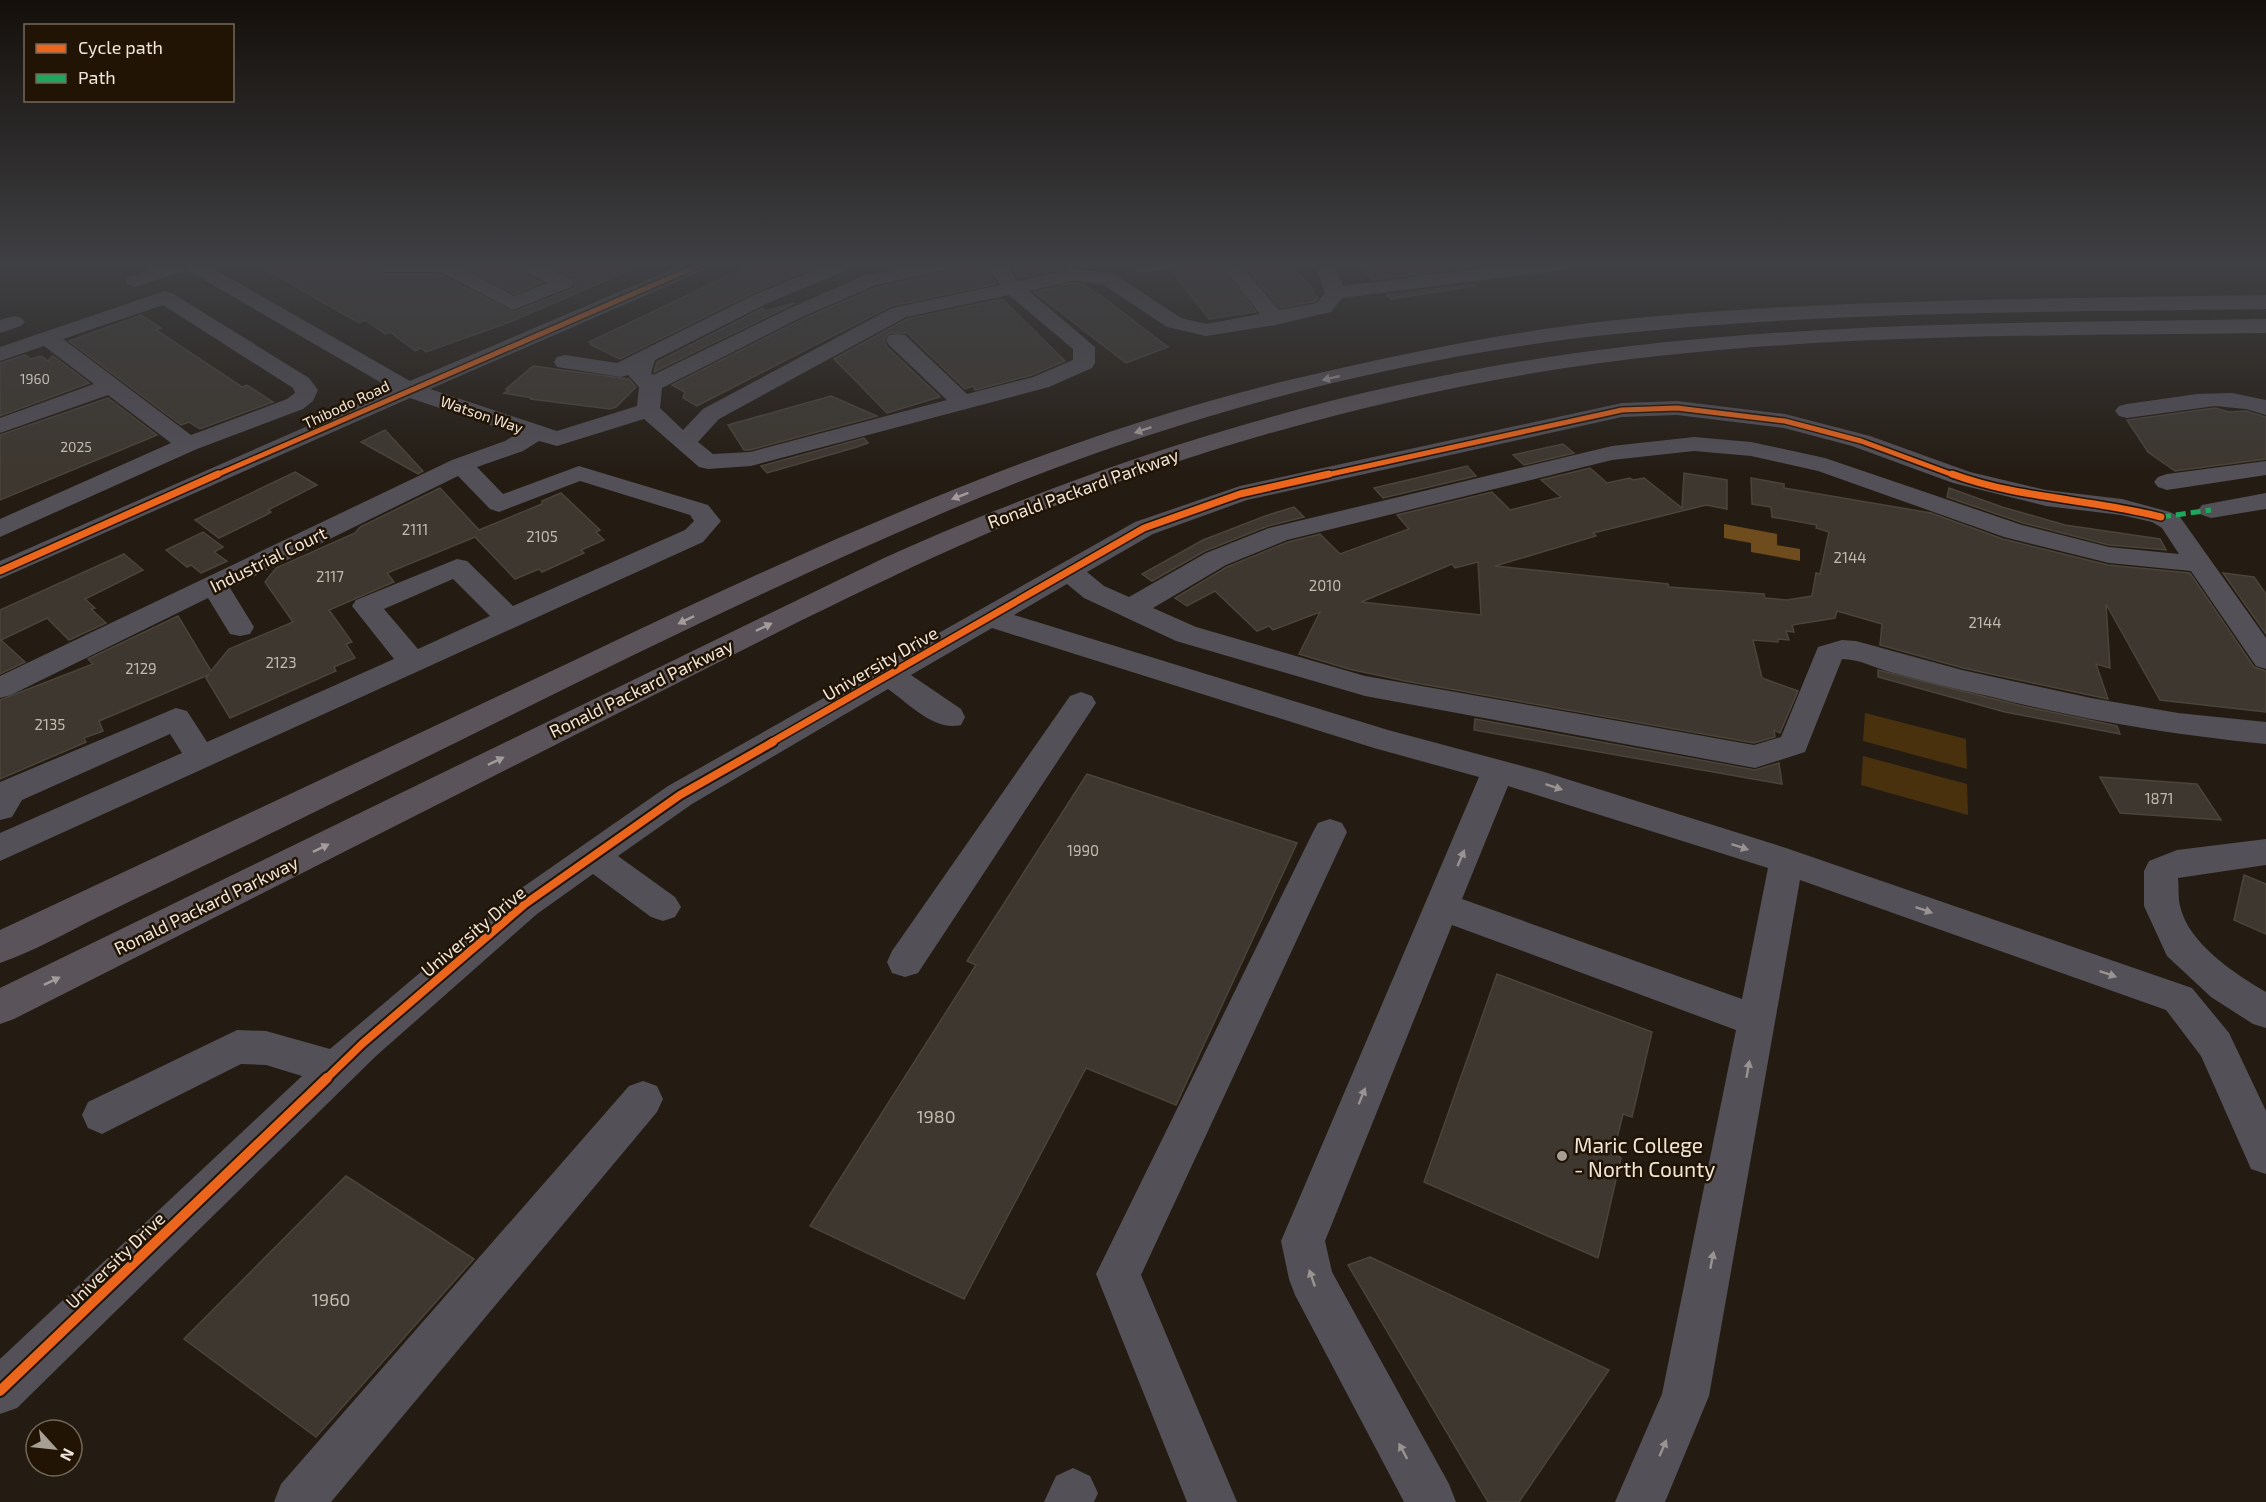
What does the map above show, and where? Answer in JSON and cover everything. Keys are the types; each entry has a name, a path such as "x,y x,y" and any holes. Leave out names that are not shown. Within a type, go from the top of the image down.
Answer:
{"highway":[{"name":"Ronald Packard Parkway","path":"0,948 860,537 1064,457 1173,420 1282,389 1425,358 1575,333"},
{"name":"Ronald Packard Parkway","path":"0,1007 790,614 912,556 998,519 1180,452 1262,427 1461,380 1547,364 1661,349 1826,336 1954,333"}],"street":[{"path":"0,354 58,333"},
{"path":"0,529 188,444 295,404 305,396 308,390 301,383 222,333"},
{"name":"Watson Way","path":"314,333 410,390 547,436"},
{"name":"Thibodo Road","path":"0,571 542,333"},
{"path":"565,362 621,370 692,333"},
{"path":"651,385 755,333"},
{"path":"684,443 711,414 860,333"},
{"path":"651,385 648,410 708,462 751,459 1041,382 1084,363 1084,346 1068,333"},
{"path":"46,337 188,444"},
{"path":"897,340 962,402"},
{"path":"645,356 639,374 651,385"},
{"path":"0,426 111,386"},
{"path":"2127,411 2209,400 2246,400 2266,408"},
{"name":"Industrial Court","path":"0,688 461,465 547,436 648,410"},
{"name":"University Drive","path":"0,1391 362,1044 525,904 680,795 1144,528 1239,494 1622,410 1697,410 1785,422 1862,441 1962,478 2046,498 2122,507 2161,517 2171,523 2201,564"},
{"path":"1697,410 1715,446"},
{"path":"1130,609 1216,559 1278,534 1612,453 1694,444 1751,449 1824,465 2013,531 2098,552 2201,564 2266,659"},
{"path":"0,848 694,536 708,521 699,510 579,473 499,504 461,465"},
{"path":"2167,482 2266,468"},
{"path":"2211,510 2266,501"},
{"path":"413,662 366,606 457,567 509,619"},
{"path":"1068,571 1094,592 1186,634 1365,686 1755,757 1794,744 1828,654 1837,649 1860,650 1884,660 2020,695 2195,727 2266,732"},
{"path":"214,585 240,627"},
{"path":"989,617 1385,740 1540,783 1786,861 2179,999 2215,1045 2266,1155"},
{"path":"889,675 950,717"},
{"path":"905,962 1081,703"},
{"path":"0,808 11,791 176,719 201,758"},
{"path":"1431,1502 1311,1279 1303,1241 1497,772"},
{"path":"1212,1502 1118,1274 1330,832"},
{"path":"2265,852 2177,863 2161,871 2162,906 2180,945 2224,986 2266,1012"},
{"path":"593,856 663,907"},
{"path":"1640,1502 1685,1396 1786,861"},
{"path":"1440,906 1757,1021"},
{"path":"102,1116 237,1047 266,1048 337,1069"},
{"path":"299,1502 643,1099"}],"shaded area":[{"path":"1724,524 1777,534 1777,545 1800,549 1800,561 1751,552 1751,543 1724,538"},
{"path":"1865,713 1966,739 1967,769 1863,741"},
{"path":"1863,756 1967,784 1968,815 1861,785"}],"building":[{"path":"91,333 161,333 242,387 247,385 273,402 200,429 189,422 181,425 69,341"},
{"path":"391,333 479,333 426,352 422,348 415,351"},
{"path":"608,333 672,333 620,359 589,342"},
{"path":"714,333 734,333 654,372 657,362"},
{"path":"775,333 838,333 697,406 683,398 685,392 672,385"},
{"path":"881,333 889,333 884,339 887,347 940,397 887,413 834,359"},
{"path":"907,333 1037,333 1065,361 1032,375 975,390 973,386 965,389"},
{"path":"1087,333 1150,333 1168,347 1126,363"},
{"path":"25,355 30,359 41,356 48,361 53,356 89,383 0,416 0,363"},
{"path":"533,366 629,379 636,387 616,407 610,409 530,399 533,398 504,393"},
{"path":"831,396 877,416 750,450 744,450 728,425"},
{"path":"108,398 157,435 0,500 0,435"},
{"path":"2215,408 2229,412 2246,411 2266,417 2266,459 2175,471 2148,452 2127,420"},
{"path":"385,430 423,471 418,474 361,442"},
{"path":"864,438 868,443 767,473 761,466"},
{"path":"1563,444 1574,453 1524,465 1513,455"},
{"path":"1467,466 1476,476 1383,498 1374,488"},
{"path":"1590,468 1607,483 1630,478 1633,480 1644,478 1682,508 1684,473 1727,480 1727,509 1706,505 1593,533 1596,536 1495,566 1668,584 1669,587 1764,594 1765,598 1787,600 1812,596 1816,573 1820,574 1829,532 1816,528 1817,525 1772,517 1771,507 1752,504 1751,478 1784,484 1784,488 1931,513 2003,539 2108,565 2190,573 2254,667 2266,671 2266,712 2160,700 2106,604 2110,668 2096,664 2108,699 1963,668 1880,645 1882,624 1837,611 1835,618 1792,625 1794,632 1786,631 1789,640 1778,639 1778,642 1753,640 1762,678 1798,691 1780,733 1774,730 1775,737 1754,743 1349,669 1299,654 1320,612 1273,630 1269,626 1257,631 1215,591 1187,606 1175,598 1227,567 1288,542 1320,534 1340,554 1409,529 1397,515 1492,492 1510,510 1561,497 1541,480","holes":["1478,562 1481,615 1361,602 1452,564 1455,568"]},
{"path":"295,472 317,485 268,510 271,512 266,515 219,538 195,520"},
{"path":"440,488 479,530 542,504 542,501 561,493 600,530 596,532 604,540 581,550 584,553 542,572 539,569 515,579 475,537 387,573 394,582 329,610 352,642 346,644 355,658 334,667 336,671 230,718 206,678 208,675 99,721 103,731 84,738 86,742 0,779 0,700 93,664 88,659 178,616 211,671 229,649 293,622 265,582 276,568 355,533 360,527"},
{"path":"1949,488 2002,507 2065,525 2160,539 2166,550 2109,545 2023,523 1947,497"},
{"path":"1294,507 1304,517 1268,526 1205,551 1152,581 1142,574 1203,540"},
{"path":"203,532 223,547 214,552 227,561 201,573 191,565 187,567 166,550"},
{"path":"124,554 143,570 85,599 95,608 91,609 106,623 69,640 47,618 1,640 25,662 0,674 0,610"},
{"path":"2223,573 2254,577 2266,594 2266,634"},
{"path":"1878,670 2022,706 2117,726 2120,734 2005,712 1878,677"},
{"path":"1475,719 1755,770 1779,763 1782,784 1474,730"},
{"path":"1087,774 1297,843 1176,1105 1086,1068 964,1299 810,1226 976,965 967,961"},
{"path":"2100,777 2197,784 2221,820 2120,813"},
{"path":"2244,875 2266,884 2266,934 2234,920"},
{"path":"1497,974 1652,1032 1632,1117 1623,1114 1613,1154 1621,1158 1598,1258 1424,1182"},
{"path":"346,1176 474,1259 316,1437 184,1339"},
{"path":"1370,1257 1609,1370 1519,1502 1488,1502 1348,1265"}],"marked path":[{"path":"2161,517 2211,510"}],"cycle path":[{"path":"0,571 540,333"},
{"path":"0,1391 362,1044 525,904 680,795 1144,528 1240,494 1622,410 1677,408 1785,421 1861,441 1962,478 2046,498 2122,507 2161,517"}],"place":[{"name":"Maric College - North County","path":"1562,1156"}]}
